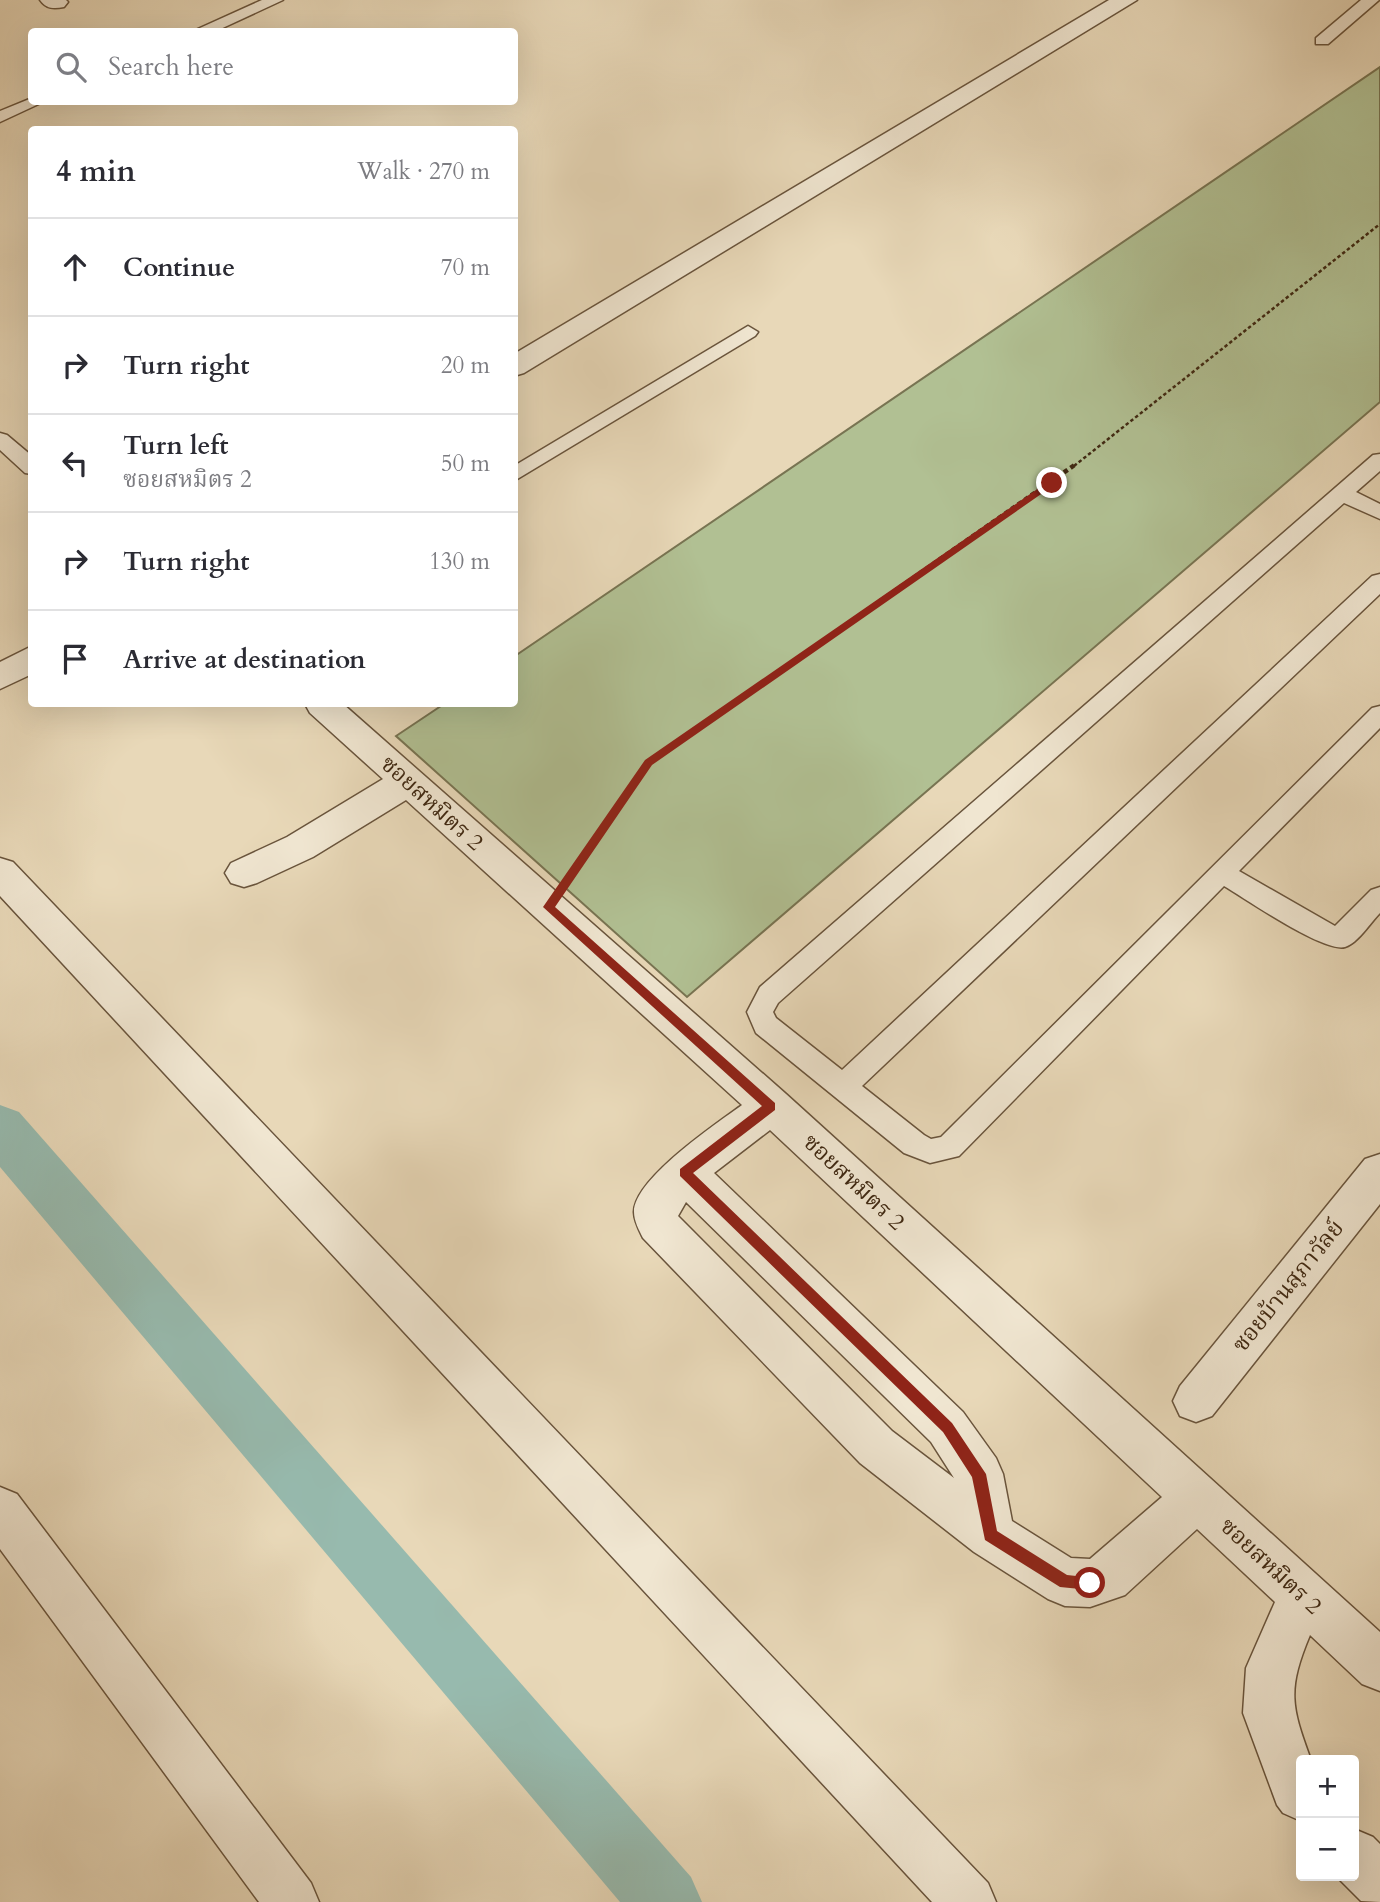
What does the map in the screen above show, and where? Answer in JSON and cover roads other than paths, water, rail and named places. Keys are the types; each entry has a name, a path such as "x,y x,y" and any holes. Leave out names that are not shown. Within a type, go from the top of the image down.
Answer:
{"street":[{"path":"518,365 1125,0"},
{"path":"0,677 28,660"},
{"name":"ซอยสหมิตร 2","path":"325,707 771,1106 1380,1666"},
{"path":"244,873 300,847 408,781"},
{"path":"0,872 969,1902"},
{"path":"771,1106 684,1172 655,1210 658,1225 876,1447 990,1535 1065,1582 1090,1583 1108,1578 1197,1497"},
{"path":"684,1172 947,1427 979,1474 990,1535"},
{"name":"ซอยบ้านสุภาวัลย์","path":"1196,1401 1380,1172"},
{"path":"0,1510 292,1902"},
{"path":"1296,1788 1268,1713 1271,1668 1304,1595"},
{"path":"1359,1861 1380,1882"}],"lane":[{"path":"209,28 275,0"},
{"path":"1322,41 1371,0"},
{"path":"0,117 28,105"},
{"path":"518,473 748,332"},
{"path":"0,439 28,464"},
{"path":"1380,460 769,995 760,1012 766,1025 914,1144 930,1151 948,1147 1380,714"},
{"path":"1342,494 1380,512"},
{"path":"843,1087 1380,581"},
{"path":"1222,873 1331,936 1340,938 1380,897"}],"waterway":[{"path":"0,1128 666,1902"}]}
